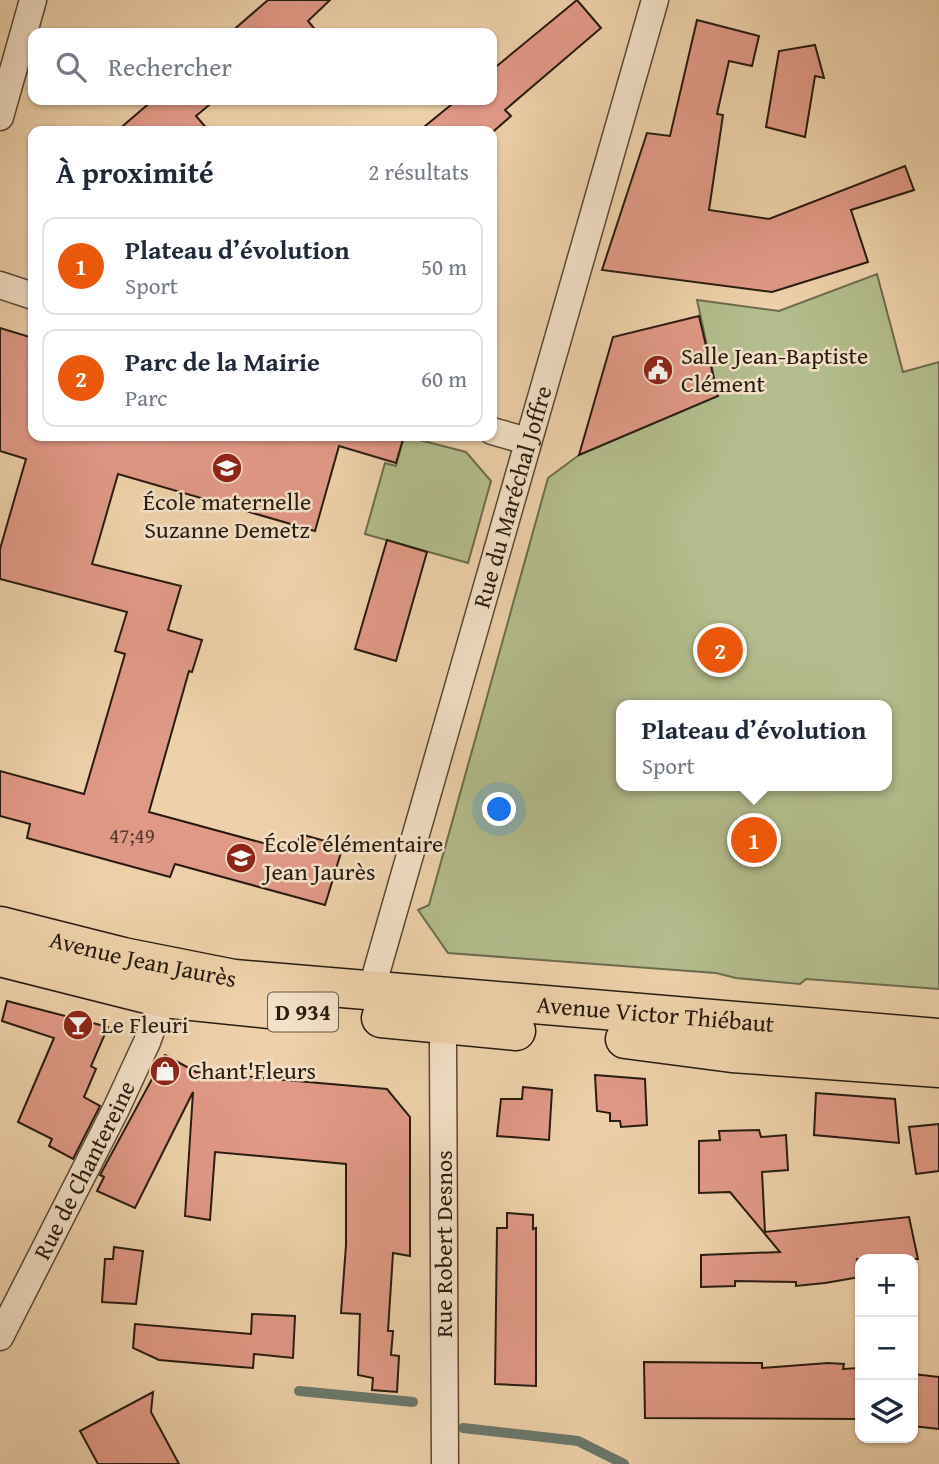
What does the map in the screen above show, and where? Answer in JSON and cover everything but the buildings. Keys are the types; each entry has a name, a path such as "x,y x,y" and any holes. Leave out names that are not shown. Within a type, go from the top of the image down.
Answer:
{"main road":[{"name":"Avenue Jean Jaurès","path":"0,926 145,962 234,979 371,992"},
{"name":"Avenue Jean Jaurès","path":"0,957 163,998 444,1025"},
{"name":"Avenue Victor Thiébaut","path":"371,992 939,1038"},
{"name":"Avenue Victor Thiébaut","path":"444,1025 667,1043 732,1053 939,1068"}],"street":[{"path":"0,117 33,0"},
{"name":"Rue du Maréchal Joffre","path":"371,992 655,0"},
{"path":"0,285 28,294"},
{"path":"497,432 527,441"},
{"path":"145,962 158,978 163,998"},
{"name":"Rue de Chantereine","path":"0,1337 116,1109 163,998"},
{"path":"444,1025 462,1011 489,1014 504,1003"},
{"path":"667,1043 682,1031 716,1033 730,1022"},
{"name":"Rue Robert Desnos","path":"444,1025 445,1464"}],"green space":[{"path":"877,274 903,372 939,362 939,989 806,979 800,984 736,978 716,973 448,953 418,910 429,905 548,478 579,455 718,396 697,300 779,311"},
{"path":"403,441 423,441 466,452 491,481 468,563 365,534 385,463 396,466"}],"waterway":[{"path":"299,1391 413,1402"},
{"path":"463,1428 578,1441 624,1464"}],"place":[{"name":"Salle Jean-Baptiste Clément","path":"658,370"},
{"name":"École maternelle Suzanne Demetz","path":"227,468"},
{"name":"Parc de la Mairie","path":"720,650"},
{"name":"Plateau d’évolution","path":"754,840"},
{"name":"École élémentaire Jean Jaurès","path":"241,858"},
{"name":"Le Fleuri","path":"78,1025"},
{"name":"Chant'Fleurs","path":"165,1071"}]}
